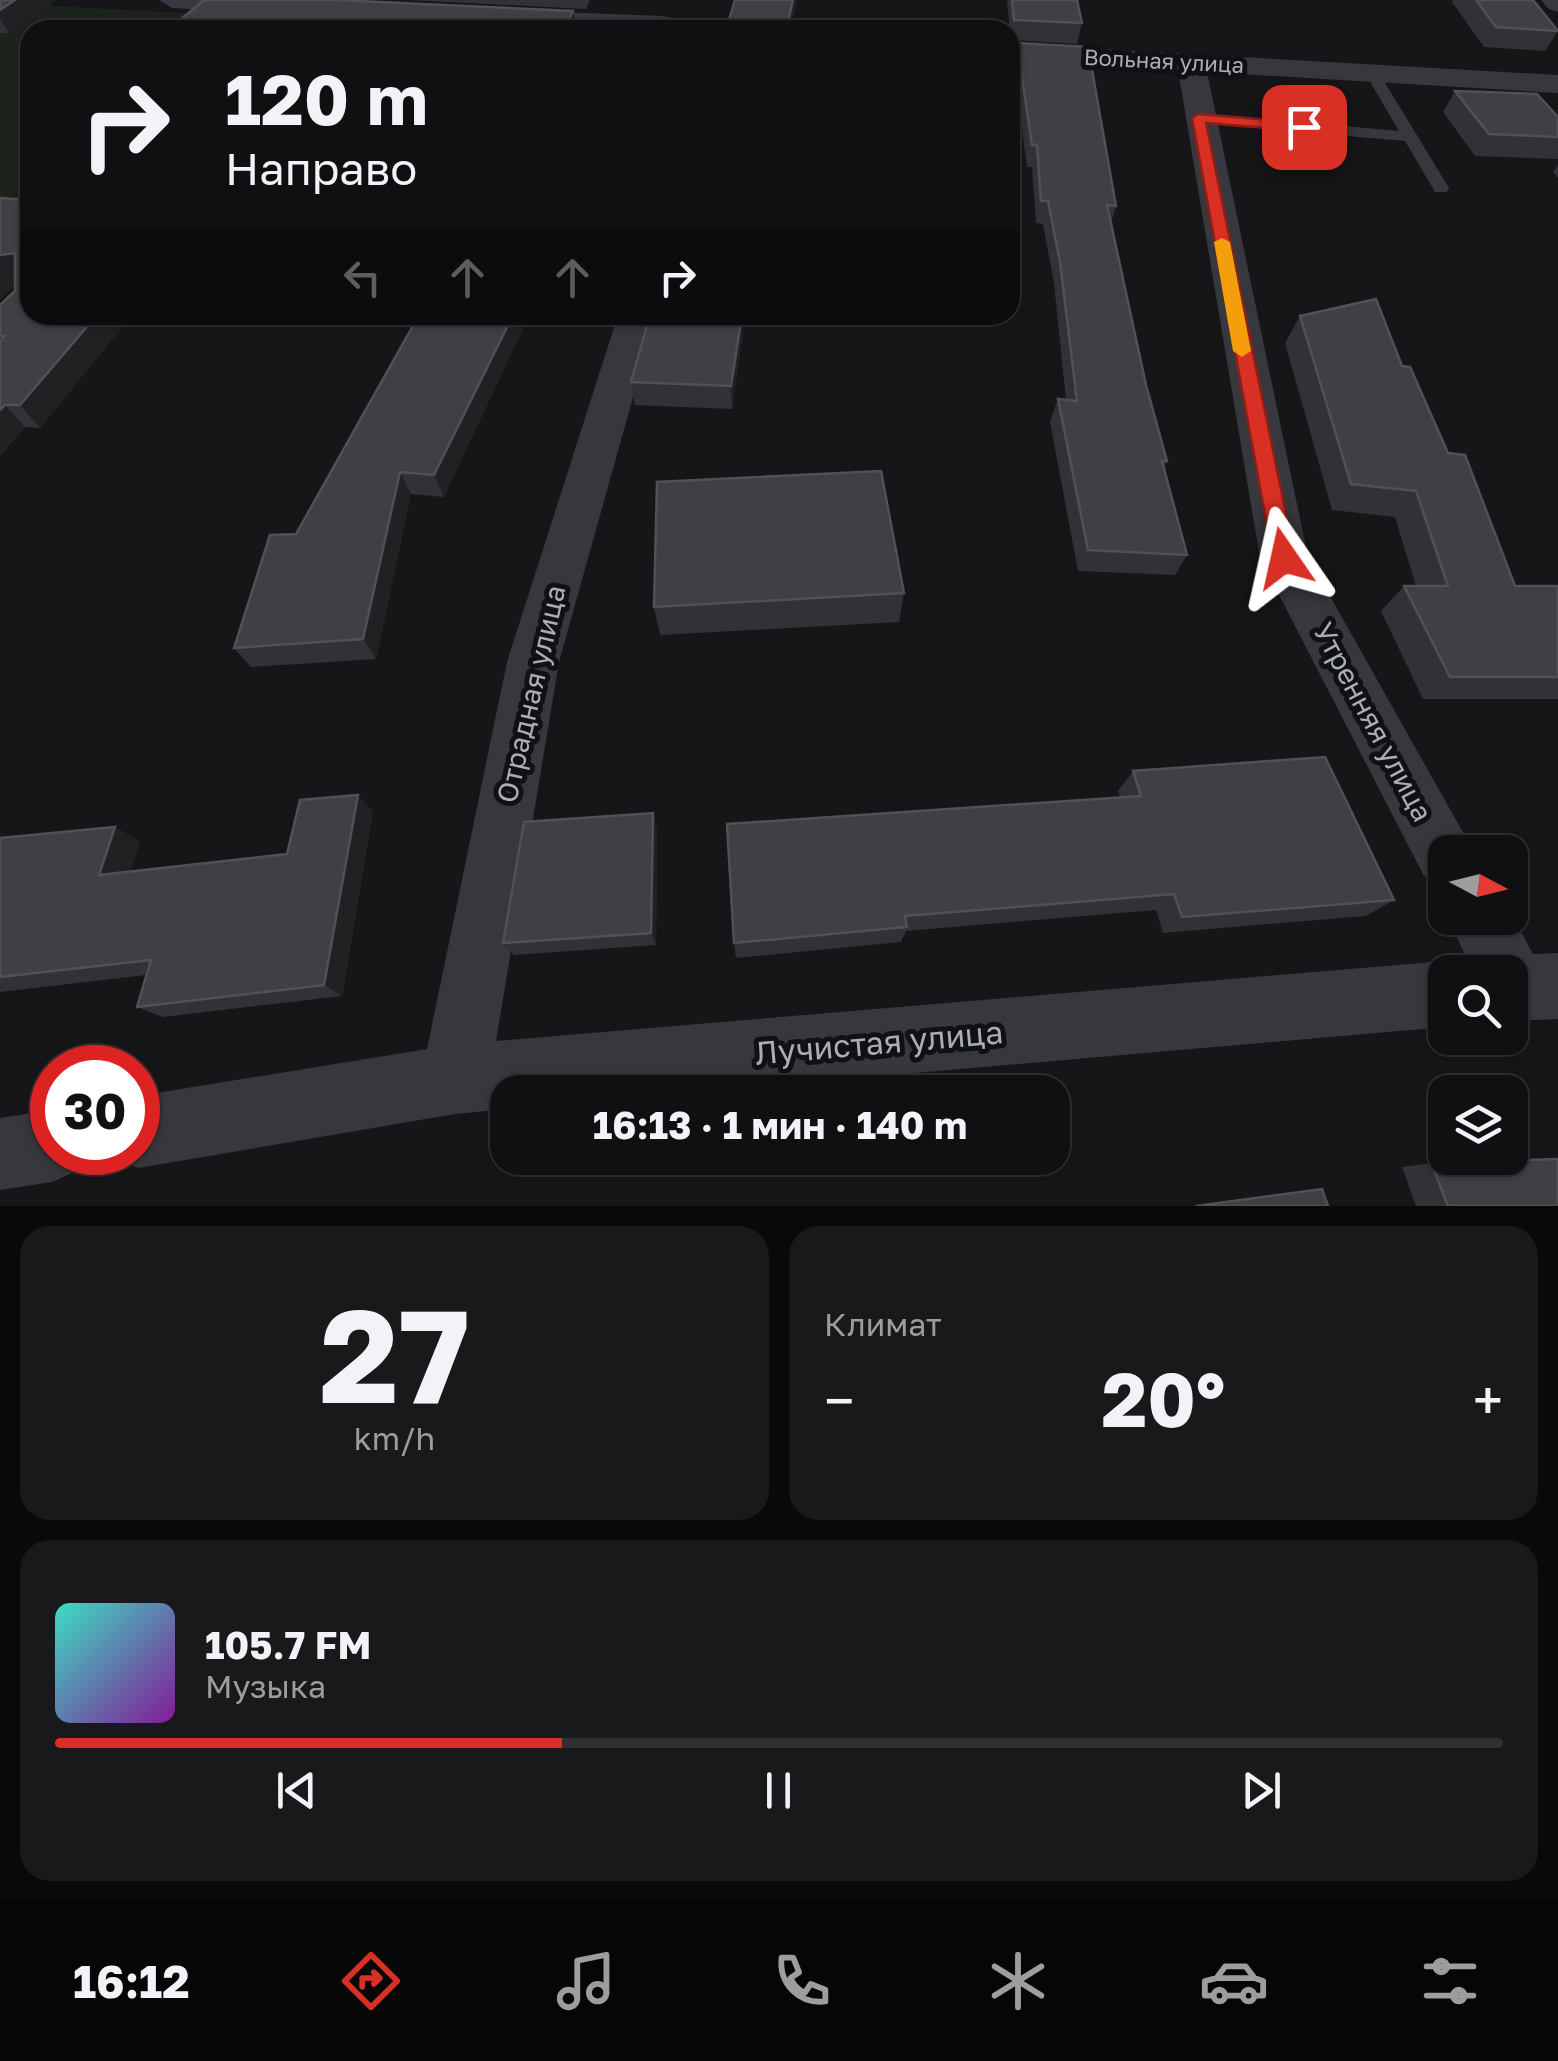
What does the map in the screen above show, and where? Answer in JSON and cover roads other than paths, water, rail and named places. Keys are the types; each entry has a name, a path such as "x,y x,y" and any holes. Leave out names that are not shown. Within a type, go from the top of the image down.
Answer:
{"street":[{"path":"172,0 307,9"},
{"path":"489,17 563,20"},
{"name":"Вольная улица","path":"1020,53 1558,84"},
{"name":"Утренняя улица","path":"1190,62 1284,558 1434,835"},
{"name":"Отрадная улица","path":"455,1080 532,662 634,325"},
{"name":"Лучистая улица","path":"160,1128 455,1080 1428,995"},
{"path":"0,1154 30,1149"}],"lane":[{"path":"1372,73 1441,188"},
{"path":"1198,118 1409,137"}]}
